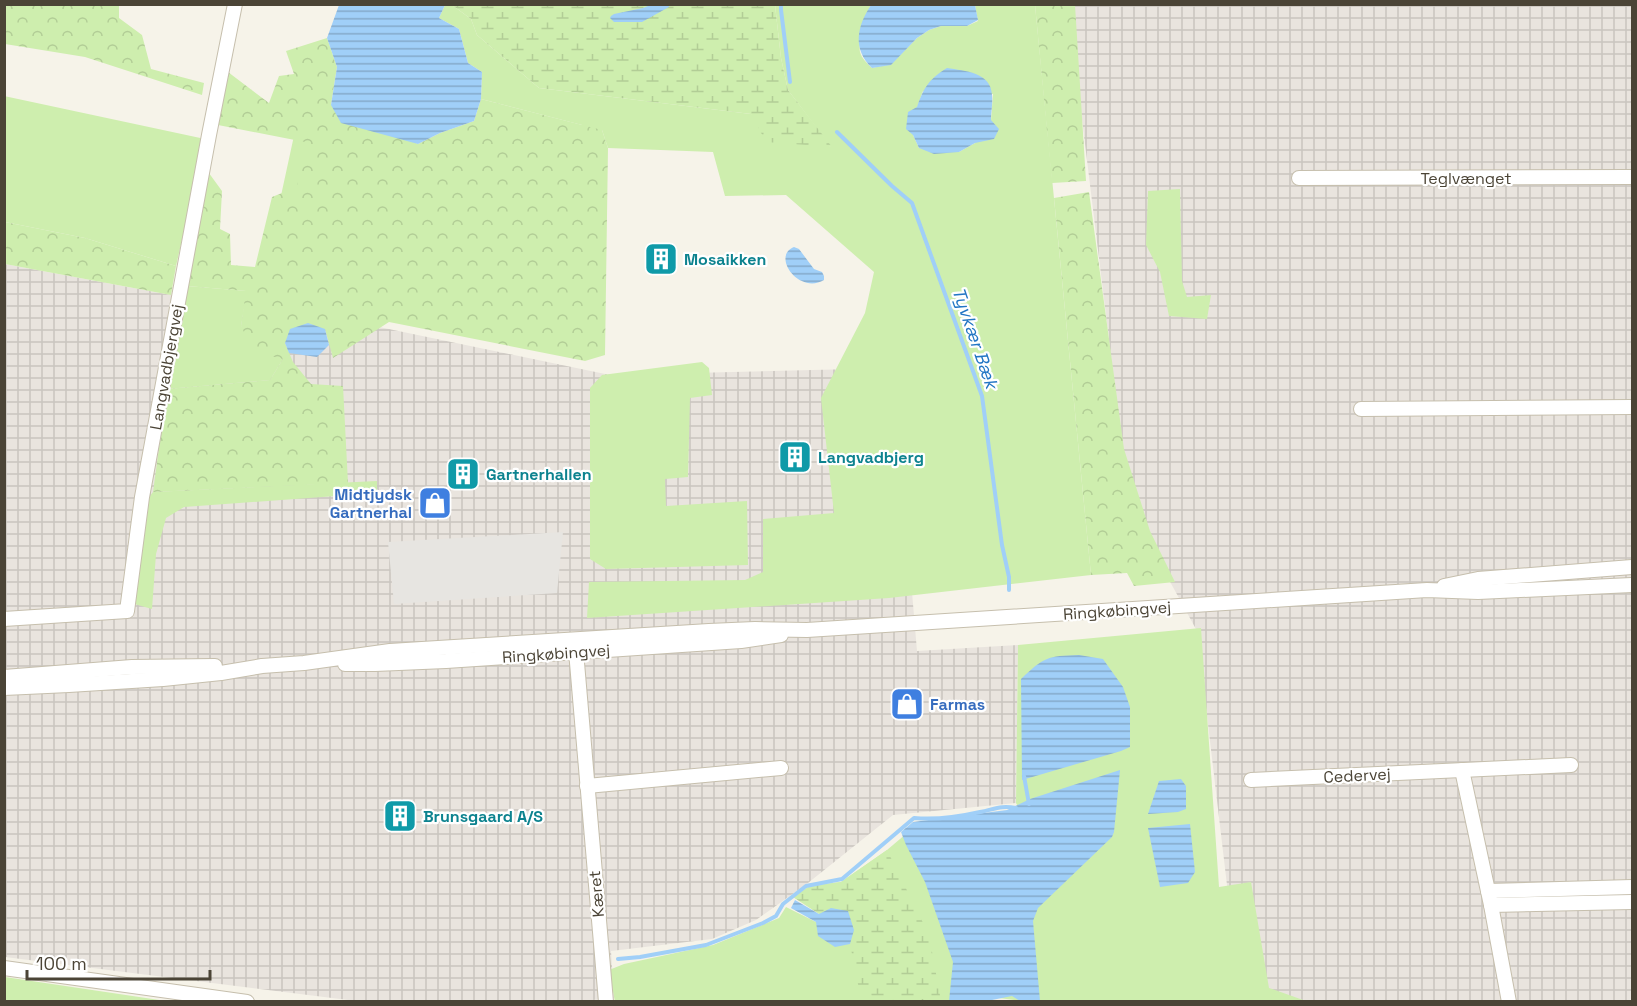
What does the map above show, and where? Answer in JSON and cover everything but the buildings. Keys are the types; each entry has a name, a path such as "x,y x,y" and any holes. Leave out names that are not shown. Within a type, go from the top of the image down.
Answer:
{"street":[{"name":"Langvadbjergvej","path":"4,619 127,611 142,497 208,135 235,4"},
{"name":"Teglvænget","path":"1299,178 1632,177"},
{"path":"1361,409 1632,407"},
{"name":"Ringkøbingvej","path":"1427,590 1478,579 1632,567"},
{"name":"Ringkøbingvej","path":"4,677 132,667 262,666 304,663 390,651 763,628 807,630 1427,590 1478,592 1632,585"},
{"name":"Ringkøbingvej","path":"304,663 375,664 741,641 807,630"},
{"name":"Kæret","path":"576,651 606,1002"},
{"name":"Ringkøbingvej","path":"4,688 164,679 262,666"},
{"name":"Cedervej","path":"1251,780 1571,765"},
{"path":"587,786 781,768"},
{"path":"1462,770 1509,1002"},
{"path":"1488,891 1632,887"},
{"path":"1491,905 1632,902"},
{"path":"4,968 247,1002"}],"shaded area":[{"path":"1068,5 1632,5 1632,1001 1179,1001 1229,902 1197,631 1168,578 1127,487"},
{"path":"5,264 171,295 360,323 610,375 893,368 917,651 1018,645 1016,803 893,815 808,883 756,920 712,939 611,951 614,998 572,1002 356,1001 5,957"},
{"path":"563,532 557,593 394,604 388,542"}],"green space":[{"path":"4,5 119,5 119,18 142,35 151,69 204,83 202,95 85,57 5,44"},
{"path":"445,5 452,5 471,19 477,35 539,88 751,114 831,147 788,90 781,58 775,5 871,5 863,28 860,52 872,68 891,64 917,38 929,30 941,26 967,26 978,21 975,5 1035,5 1091,575 889,598 587,618 589,582 745,580 763,572 763,519 834,513 821,398 865,313 874,272 786,195 725,196 713,152 608,148 602,130 261,288 295,131 482,161 582,125 481,99 482,72 468,63 459,29 439,18","holes":["923,91 993,94 991,120 975,143 959,152 919,148 913,135 917,108"]},
{"path":"452,5 775,5 781,58 788,90 832,147 766,142 751,114 539,88 477,35 471,19"},
{"path":"1035,5 1075,5 1086,181 1052,183"},
{"path":"327,38 337,67 331,105 418,144 440,133 474,121 481,99 602,130 608,148 605,355 585,361 389,322 333,358 325,329 285,343 293,362 311,384 343,386 348,483 153,492 167,389 270,380 283,359 254,352 241,326 246,291 187,286 206,169 222,191 220,229 230,234 231,265 255,267 272,197 297,187 305,142 218,125 228,72 269,103 279,76 294,74 286,51"},
{"path":"4,96 205,139 176,266 85,238 5,222"},
{"path":"1180,189 1182,281 1187,297 1211,295 1207,319 1169,316 1160,272 1146,245 1148,191"},
{"path":"1089,192 1124,449 1150,531 1175,582 1134,586 1127,573 1091,575 1054,198"},
{"path":"5,222 85,238 176,266 171,295 5,264"},
{"path":"187,286 247,291 241,326 283,359 270,380 167,389"},
{"path":"702,362 709,368 712,395 690,398 688,477 665,479 666,506 747,501 748,565 606,569 590,559 590,388 602,375"},
{"path":"377,481 377,493 184,507 166,518 156,554 152,609 131,603 146,501 153,492"},
{"path":"1201,628 1219,887 1251,882 1269,988 1306,1001 1029,1002 991,997 992,1002 615,1002 609,970 624,964 713,945 779,918 786,907 816,922 854,930 793,897 810,886 841,882 887,850 913,828 1022,814 1016,803 1018,645"},
{"path":"887,850 929,935 941,1001 905,1001 860,994 850,944 854,930 819,914 793,897 810,886 841,882"},
{"path":"5,977 166,1001 5,1001"}],"water":[{"path":"653,4 669,5 669,7 642,22 614,22 610,18 614,14"},
{"path":"339,5 445,5 439,18 459,29 468,63 482,72 481,99 474,121 440,133 418,144 341,123 331,105 337,67 327,38"},
{"path":"871,5 975,5 978,20 967,26 941,26 929,30 917,38 891,65 872,68 861,53 859,45 862,21"},
{"path":"947,68 976,74 987,82 991,87 992,95 991,120 999,129 994,139 975,143 959,152 934,154 919,148 913,135 906,129 908,112 917,107 931,80"},
{"path":"794,247 799,249 814,269 822,272 824,280 815,283 797,279 785,258"},
{"path":"308,323 325,329 329,345 317,357 289,353 285,343 290,329"},
{"path":"1079,655 1103,659 1123,687 1130,707 1130,747 1022,780 1021,679 1047,659"},
{"path":"1120,770 1112,837 1038,908 1033,921 1040,1001 1020,1001 1012,996 987,1001 949,1001 953,962 925,882 901,832 913,822 1007,810 1030,799"},
{"path":"1181,779 1186,786 1186,809 1178,812 1148,814 1159,781"},
{"path":"1190,824 1195,872 1188,883 1160,887 1148,828"},
{"path":"795,900 819,914 831,908 848,911 854,930 850,944 835,947 818,936 816,922 791,908"}],"waterway":[{"name":"Tyvkær Bæk","path":"781,4 790,82"},
{"name":"Tyvkær Bæk","path":"837,132 912,203 982,396 1009,590"},
{"name":"Tyvkær Bæk","path":"1024,776 1029,804"},
{"path":"618,959 706,945 763,923 776,916 783,904 806,886 842,879 914,818 947,818 1002,807 1016,808"}],"place":[{"name":"Mosaikken","path":"661,259"},
{"name":"Langvadbjerg","path":"795,457"},
{"name":"Gartnerhallen","path":"463,474"},
{"name":"Midtjydsk Gartnerhal","path":"435,503"},
{"name":"Farmas","path":"907,704"},
{"name":"Brunsgaard A/S","path":"400,816"}]}
